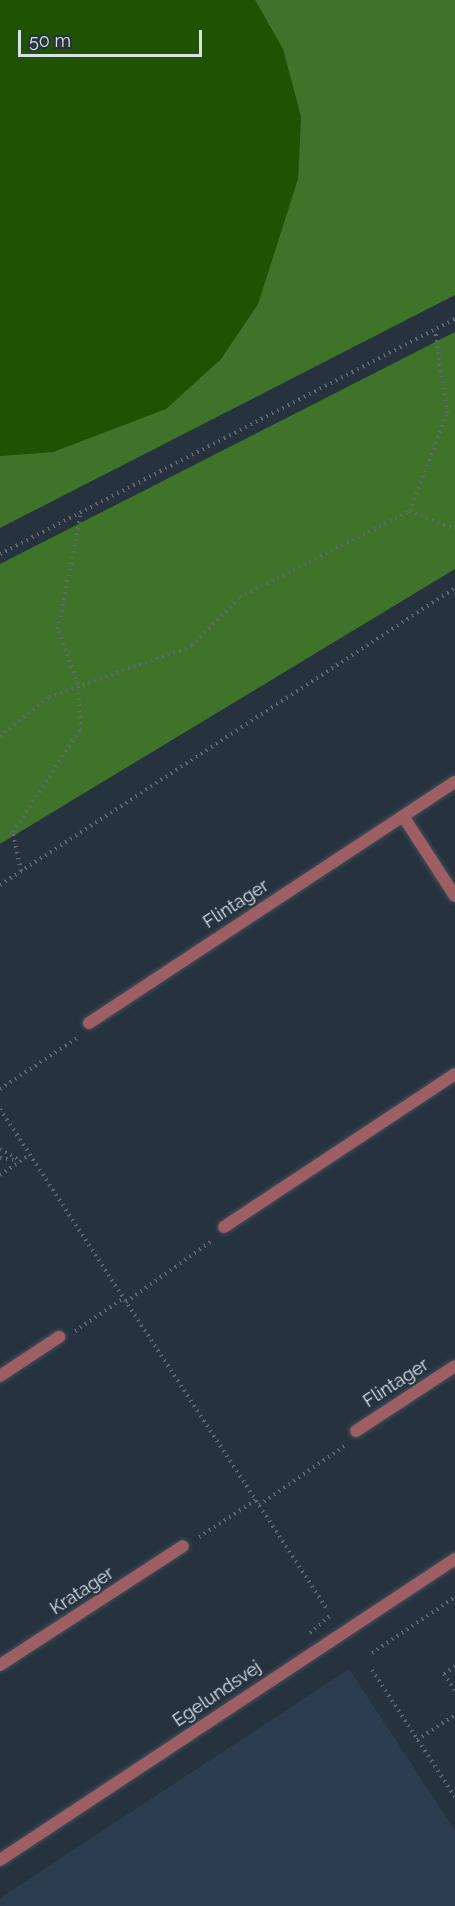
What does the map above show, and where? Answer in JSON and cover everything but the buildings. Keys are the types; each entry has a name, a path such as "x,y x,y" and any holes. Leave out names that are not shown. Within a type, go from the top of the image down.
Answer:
{"street":[{"name":"Flintager","path":"89,1023 455,782"},
{"path":"403,816 455,896"},
{"path":"224,1227 455,1074"},
{"path":"0,1376 59,1337"},
{"name":"Flintager","path":"356,1431 455,1366"},
{"name":"Kratager","path":"0,1665 183,1546"},
{"name":"Egelundsvej","path":"0,1860 455,1559"}],"path":[{"path":"0,554 455,319"},
{"path":"0,736 49,698 78,684 192,646 240,597 410,511 447,413 435,330"},
{"path":"410,511 455,528"},
{"path":"21,871 13,832 80,730 78,684 58,629 81,513"},
{"path":"0,885 455,588"},
{"path":"0,1089 76,1040 89,1023"},
{"path":"0,1109 327,1609"},
{"path":"0,1149 21,1161"},
{"path":"0,1175 30,1155"},
{"path":"0,1158 21,1161"},
{"path":"59,1337 125,1300 206,1248 224,1227"},
{"path":"259,1505 345,1448 356,1431"},
{"path":"183,1546 256,1500"},
{"path":"372,1653 455,1597"},
{"path":"308,1630 331,1615"},
{"path":"455,1666 444,1674 455,1691"},
{"path":"372,1670 455,1797"},
{"path":"417,1740 455,1715"}],"shaded area":[{"path":"349,1669 455,1830 455,1906 0,1906 0,1898"}],"green space":[{"path":"0,0 255,0 283,49 301,117 298,179 280,245 258,304 221,359 166,409 129,428 53,452 0,456"},
{"path":"255,0 455,0 455,295 0,528 0,456 53,452 166,409 221,359 258,304 298,179 301,117 283,49"},
{"path":"455,332 455,569 0,844 0,564"}]}
